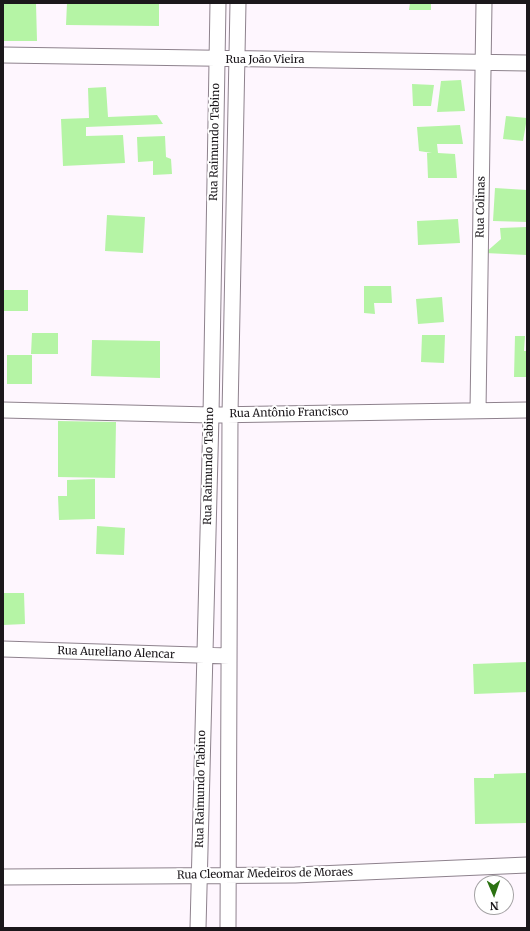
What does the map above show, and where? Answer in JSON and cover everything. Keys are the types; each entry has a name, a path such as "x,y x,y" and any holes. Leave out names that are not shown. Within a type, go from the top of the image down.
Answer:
{"street":[{"name":"Rua Raimundo Tabino","path":"198,928 218,3"},
{"name":"Rua Raimundo Tabino","path":"228,928 230,414 238,3"},
{"name":"Rua Colinas","path":"478,410 484,3"},
{"name":"Rua João Vieira","path":"3,55 527,63"},
{"path":"213,259 233,259"},
{"name":"Rua Antônio Francisco","path":"3,410 210,415 527,410"},
{"name":"Rua Aureliano Alencar","path":"3,649 229,656"},
{"name":"Rua Cleomar Medeiros de Moraes","path":"3,877 295,875 527,865"}],"building":[{"path":"3,3 36,3 37,41 3,41"},
{"path":"67,3 159,3 159,26 66,25"},
{"path":"410,3 431,3 431,10 409,10"},
{"path":"461,80 465,111 437,112 441,81"},
{"path":"412,84 434,85 431,106 413,106"},
{"path":"106,87 108,117 157,115 163,124 86,127 86,136 123,135 125,163 63,166 61,119 89,118 88,88"},
{"path":"506,116 527,118 523,141 503,139"},
{"path":"460,125 463,144 437,144 438,153 455,154 457,178 428,178 427,153 432,153 419,151 417,127"},
{"path":"165,136 166,157 171,159 172,174 153,175 153,161 138,162 137,137"},
{"path":"495,188 527,190 527,222 493,221"},
{"path":"107,215 145,217 143,253 105,251"},
{"path":"458,219 460,243 418,245 417,221"},
{"path":"527,227 527,255 485,253 501,239 500,228"},
{"path":"364,286 391,286 392,303 374,303 375,314 364,313"},
{"path":"3,290 28,290 28,311 3,311"},
{"path":"442,297 444,322 418,324 416,299"},
{"path":"32,333 58,333 58,354 31,354"},
{"path":"422,335 445,335 444,363 421,362"},
{"path":"515,336 525,336 524,351 527,351 527,377 514,377"},
{"path":"92,340 160,341 160,378 91,376"},
{"path":"7,355 32,355 32,384 7,384"},
{"path":"58,421 116,422 115,478 58,477"},
{"path":"95,479 95,519 59,520 58,496 67,496 67,480"},
{"path":"97,526 125,528 124,555 96,554"},
{"path":"3,593 24,593 25,624 3,625"},
{"path":"527,662 527,692 474,694 473,664"},
{"path":"527,773 527,823 475,824 474,778 494,778 494,774"}]}
